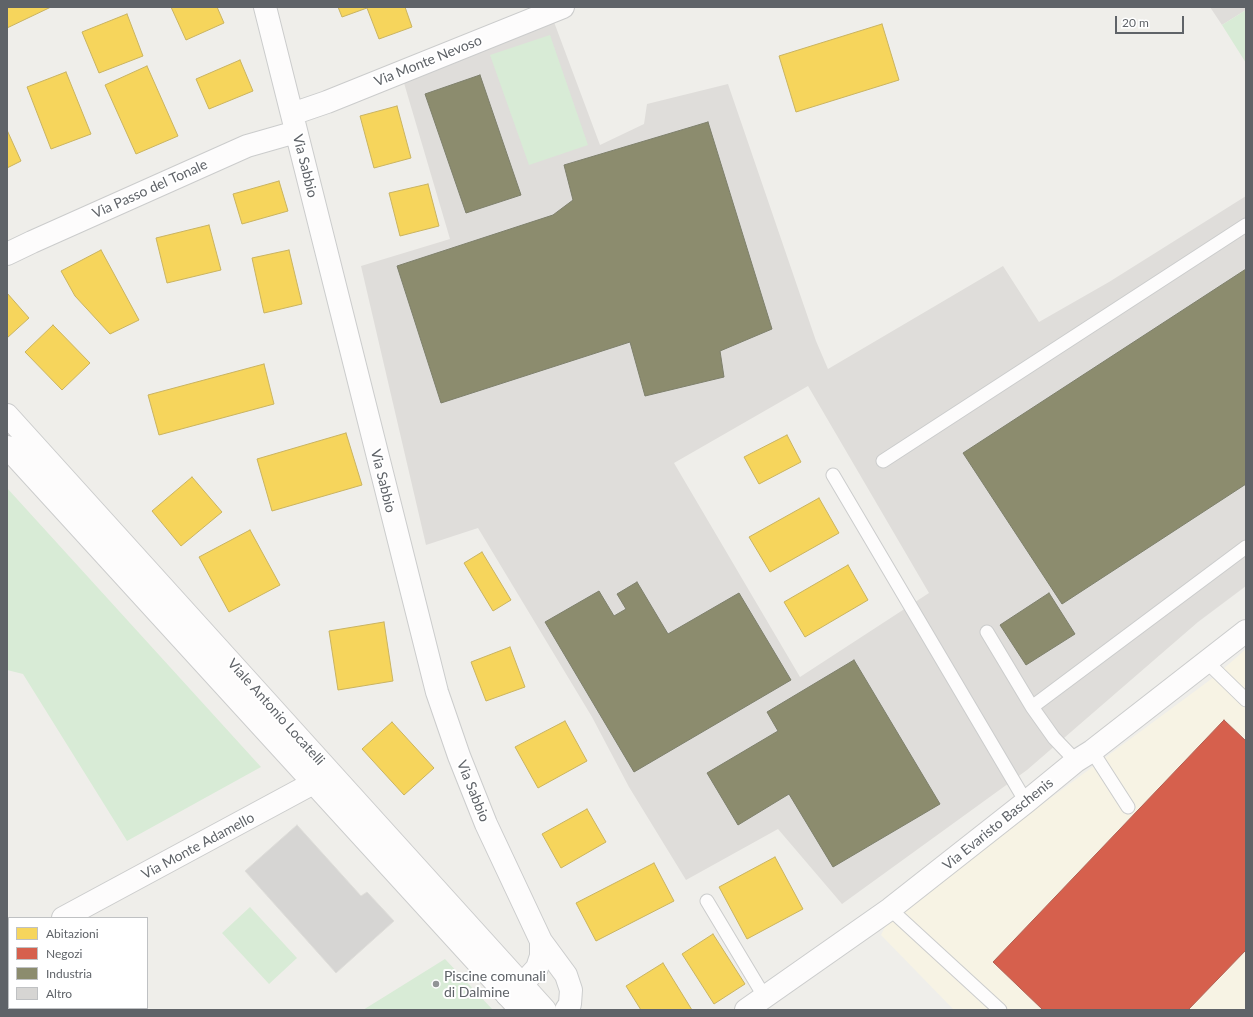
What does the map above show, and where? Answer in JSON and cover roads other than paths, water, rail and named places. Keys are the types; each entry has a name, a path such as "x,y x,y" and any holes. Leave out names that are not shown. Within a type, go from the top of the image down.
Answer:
{"street":[{"name":"Via Sabbio","path":"265,7 437,692 476,802 541,941 566,975 571,990 570,1004 566,1010"},
{"name":"Via Monte Nevoso","path":"294,123 327,102 564,7"},
{"name":"Via Passo del Tonale","path":"7,254 247,146 294,123"},
{"name":"Viale Antonio Locatelli","path":"7,415 323,778 517,996 545,1010"},
{"name":"Viale Antonio Locatelli","path":"7,447 323,778"},
{"name":"Via Evaristo Baschenis","path":"746,1010 890,909 1246,631"},
{"name":"Via Monte Adamello","path":"65,917 323,778"},
{"name":"Via Sabbio","path":"517,996 537,968 541,956 541,941"}],"lane":[{"path":"883,461 1246,225"},
{"path":"833,475 1026,802"},
{"path":"1032,707 1246,547"},
{"path":"987,632 1032,707 1054,738 1084,756 1128,807"},
{"path":"1207,662 1246,700"},
{"path":"707,901 764,996"},
{"path":"890,909 1000,1010"}],"place":[{"name":"Piscine comunali di Dalmine","path":"436,984"}]}
